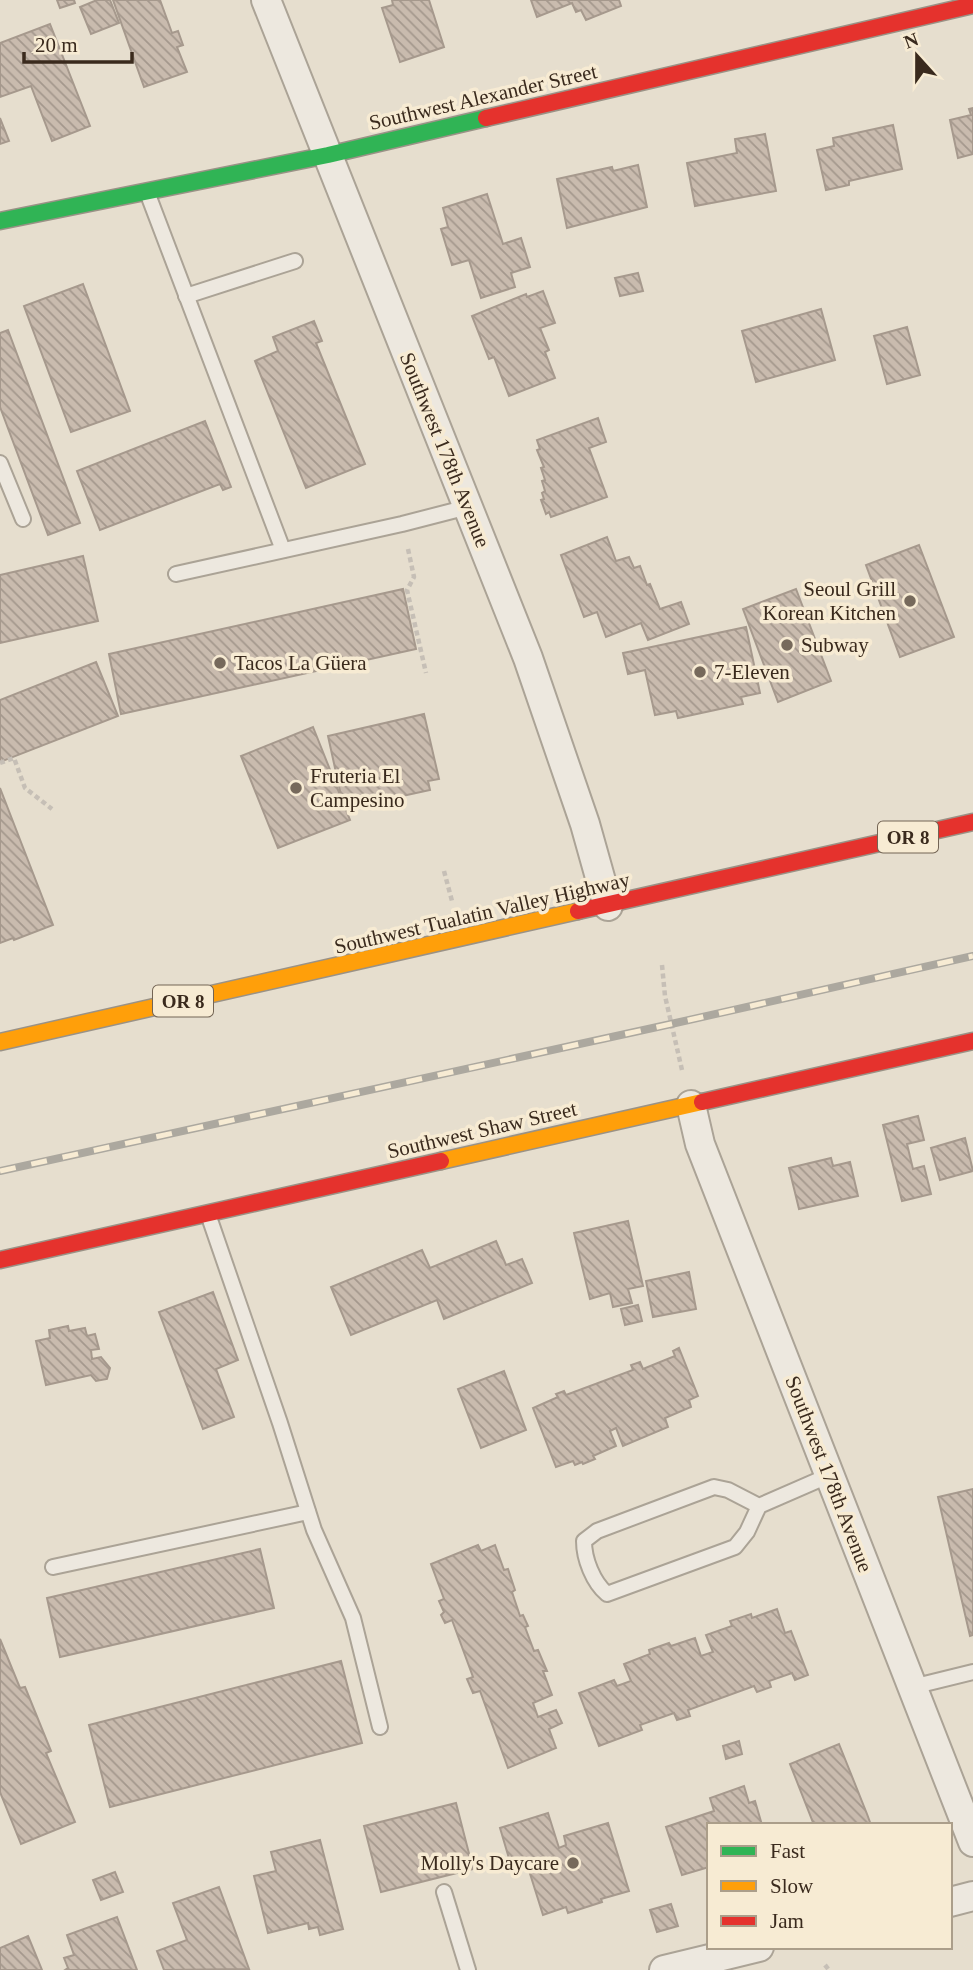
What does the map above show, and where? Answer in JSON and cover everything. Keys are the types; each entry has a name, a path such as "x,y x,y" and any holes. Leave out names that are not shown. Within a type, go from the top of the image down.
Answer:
{"street":[{"name":"Southwest 178th Avenue","path":"266,0 528,658 585,824 608,906"},
{"name":"Southwest Alexander Street","path":"0,221 328,155 973,5"},
{"name":"Southwest Tualatin Valley Highway","path":"0,1042 973,822"},
{"name":"Southwest Shaw Street","path":"0,1260 973,1041"},
{"name":"Southwest 178th Avenue","path":"691,1105 700,1144 973,1842"},
{"path":"952,1901 973,1896"},
{"path":"664,1970 751,1949"}],"lane":[{"path":"147,191 283,550"},
{"path":"186,296 295,261"},
{"path":"0,463 23,519"},
{"path":"176,573 468,507"},
{"path":"208,1213 314,1530 353,1618 380,1727"},
{"path":"759,1506 728,1490 715,1487 597,1531 584,1541 584,1552 594,1578 607,1594 735,1547 747,1532 759,1506 830,1475"},
{"path":"52,1567 308,1512"},
{"path":"912,1687 973,1672"},
{"path":"444,1892 468,1970"}],"path":[{"path":"402,524 414,576 407,590 426,673"},
{"path":"0,763 14,758 25,788 52,809"},
{"path":"662,965 665,996 691,1105"}],"building":[{"path":"57,0 74,0 75,3 60,8"},
{"path":"97,0 110,0 119,23 91,34 80,7"},
{"path":"113,0 160,0 172,33 178,31 183,45 177,47 187,72 144,87"},
{"path":"392,0 429,0 444,47 400,62 382,8 393,5"},
{"path":"531,0 619,0 621,6 586,20 581,10 576,12 572,3 537,17"},
{"path":"50,24 90,126 52,141 31,86 0,97 0,43"},
{"path":"973,108 973,154 958,158 950,120 971,115 969,109"},
{"path":"0,118 9,141 0,144"},
{"path":"893,125 902,169 849,181 849,185 826,190 817,150 834,146 833,138"},
{"path":"765,134 776,191 695,206 687,163 737,153 735,139"},
{"path":"638,165 647,207 567,228 557,179 612,167 613,171"},
{"path":"487,194 503,244 521,238 530,267 511,273 515,287 481,298 469,260 452,265 441,229 448,227 443,208"},
{"path":"638,273 643,291 620,296 615,278"},
{"path":"83,284 130,411 71,432 24,306"},
{"path":"543,291 555,323 540,328 549,350 545,352 555,378 509,396 494,357 489,359 472,316 526,294 527,297"},
{"path":"821,309 835,360 756,382 742,331"},
{"path":"314,321 322,341 316,343 365,464 306,488 255,361 278,351 273,337"},
{"path":"907,327 920,375 887,384 874,336"},
{"path":"8,330 80,523 48,535 0,407 0,333"},
{"path":"598,418 606,442 589,448 607,497 551,517 549,512 546,514 541,500 544,499 542,493 545,491 542,481 545,480 537,440"},
{"path":"205,421 231,487 223,490 220,484 100,530 77,471"},
{"path":"607,537 616,561 629,557 634,568 640,566 660,609 681,602 689,624 648,640 641,623 606,637 597,612 584,617 561,555"},
{"name":"Seoul Grill Korean Kitchen","path":"919,545 954,637 900,657 866,565"},
{"path":"83,556 98,621 0,643 0,575"},
{"path":"403,589 416,649 121,714 109,654"},
{"name":"Subway","path":"796,589 831,681 778,702 743,609"},
{"name":"7-Eleven","path":"746,627 760,693 741,697 743,704 678,718 676,711 655,715 645,670 628,674 623,653"},
{"path":"96,662 118,716 0,762 0,700"},
{"path":"424,714 439,779 428,781 430,790 356,806 354,797 342,800 328,736"},
{"name":"Fruteria El Campesino","path":"313,727 350,820 278,848 241,756"},
{"path":"0,788 53,925 0,943"},
{"path":"918,1116 924,1140 907,1144 913,1169 924,1166 931,1194 902,1201 883,1125"},
{"path":"965,1138 973,1171 940,1180 931,1148"},
{"path":"831,1158 833,1166 850,1162 858,1196 799,1209 789,1168"},
{"path":"628,1221 643,1286 628,1289 632,1303 613,1307 610,1293 590,1299 574,1233"},
{"path":"496,1241 506,1265 522,1259 532,1283 444,1319 437,1300 351,1335 331,1287 422,1250 430,1268"},
{"path":"689,1272 696,1309 653,1317 646,1281"},
{"path":"213,1292 238,1360 216,1369 234,1417 203,1429 159,1312"},
{"path":"638,1305 642,1321 625,1325 621,1309"},
{"path":"68,1326 69,1331 85,1328 87,1336 95,1334 99,1349 91,1350 92,1359 101,1357 110,1368 107,1379 96,1381 91,1375 46,1385 36,1341 50,1338 49,1330"},
{"path":"679,1348 698,1396 689,1400 691,1407 665,1418 668,1427 623,1446 616,1428 610,1431 616,1446 593,1456 595,1459 583,1464 582,1462 575,1465 573,1461 556,1467 533,1408 558,1397 556,1394 564,1391 566,1395 633,1370 631,1365 640,1362 643,1369 675,1356 673,1351"},
{"path":"504,1371 526,1430 481,1448 458,1389"},
{"path":"973,1489 973,1635 970,1636 938,1497"},
{"path":"478,1545 481,1551 495,1545 504,1570 508,1569 515,1590 512,1592 520,1616 523,1615 528,1626 525,1627 534,1651 538,1650 547,1671 543,1671 552,1695 533,1703 538,1717 556,1710 562,1723 549,1729 556,1748 508,1768 480,1691 473,1693 467,1679 473,1677 452,1620 445,1623 441,1615 444,1612 439,1601 444,1599 431,1564"},
{"path":"260,1549 274,1608 60,1657 47,1598"},
{"path":"777,1609 785,1633 791,1631 808,1675 795,1680 792,1673 769,1681 771,1687 757,1692 754,1686 688,1710 690,1716 677,1720 674,1713 640,1725 642,1730 599,1746 579,1693 614,1680 617,1686 631,1681 624,1664 650,1654 649,1650 669,1643 671,1646 695,1638 701,1656 713,1652 706,1635 732,1626 730,1621 751,1614 752,1618"},
{"path":"0,1639 20,1688 25,1687 51,1751 46,1753 75,1822 21,1844 0,1792"},
{"path":"341,1661 362,1743 110,1807 89,1725"},
{"path":"739,1741 742,1754 726,1759 723,1746"},
{"path":"839,1744 870,1823 813,1823 790,1764"},
{"path":"744,1786 749,1803 755,1801 761,1823 707,1823 707,1868 682,1875 666,1827 714,1811 710,1798"},
{"path":"456,1803 473,1869 381,1892 364,1826"},
{"name":"Molly's Daycare","path":"548,1813 559,1848 566,1845 564,1836 608,1823 629,1891 568,1913 566,1907 543,1915 526,1861 511,1865 500,1828"},
{"path":"320,1840 343,1929 320,1935 318,1927 309,1929 308,1923 268,1933 254,1876 276,1871 271,1852"},
{"path":"115,1872 123,1892 101,1900 93,1880"},
{"path":"219,1887 249,1969 164,1970 157,1951 187,1940 173,1903"},
{"path":"671,1904 678,1926 657,1932 650,1910"},
{"path":"117,1917 137,1970 65,1970 68,1968 64,1958 74,1955 67,1935"},
{"path":"28,1936 42,1970 0,1970 0,1948"}],"railway":[{"path":"0,1171 973,956"}],"traffic: fast":[{"path":"0,221 328,155 486,118"}],"traffic: slow":[{"path":"0,1042 578,911"},
{"path":"441,1161 702,1102"}],"traffic: jam":[{"path":"486,118 973,5"},
{"path":"578,911 973,822"},
{"path":"702,1102 973,1041"},
{"path":"0,1260 441,1161"}],"place":[{"name":"Seoul Grill Korean Kitchen","path":"910,601"},
{"name":"Subway","path":"787,645"},
{"name":"Tacos La Güera","path":"220,663"},
{"name":"7-Eleven","path":"700,672"},
{"name":"Fruteria El Campesino","path":"296,788"},
{"name":"Molly's Daycare","path":"573,1863"}]}
